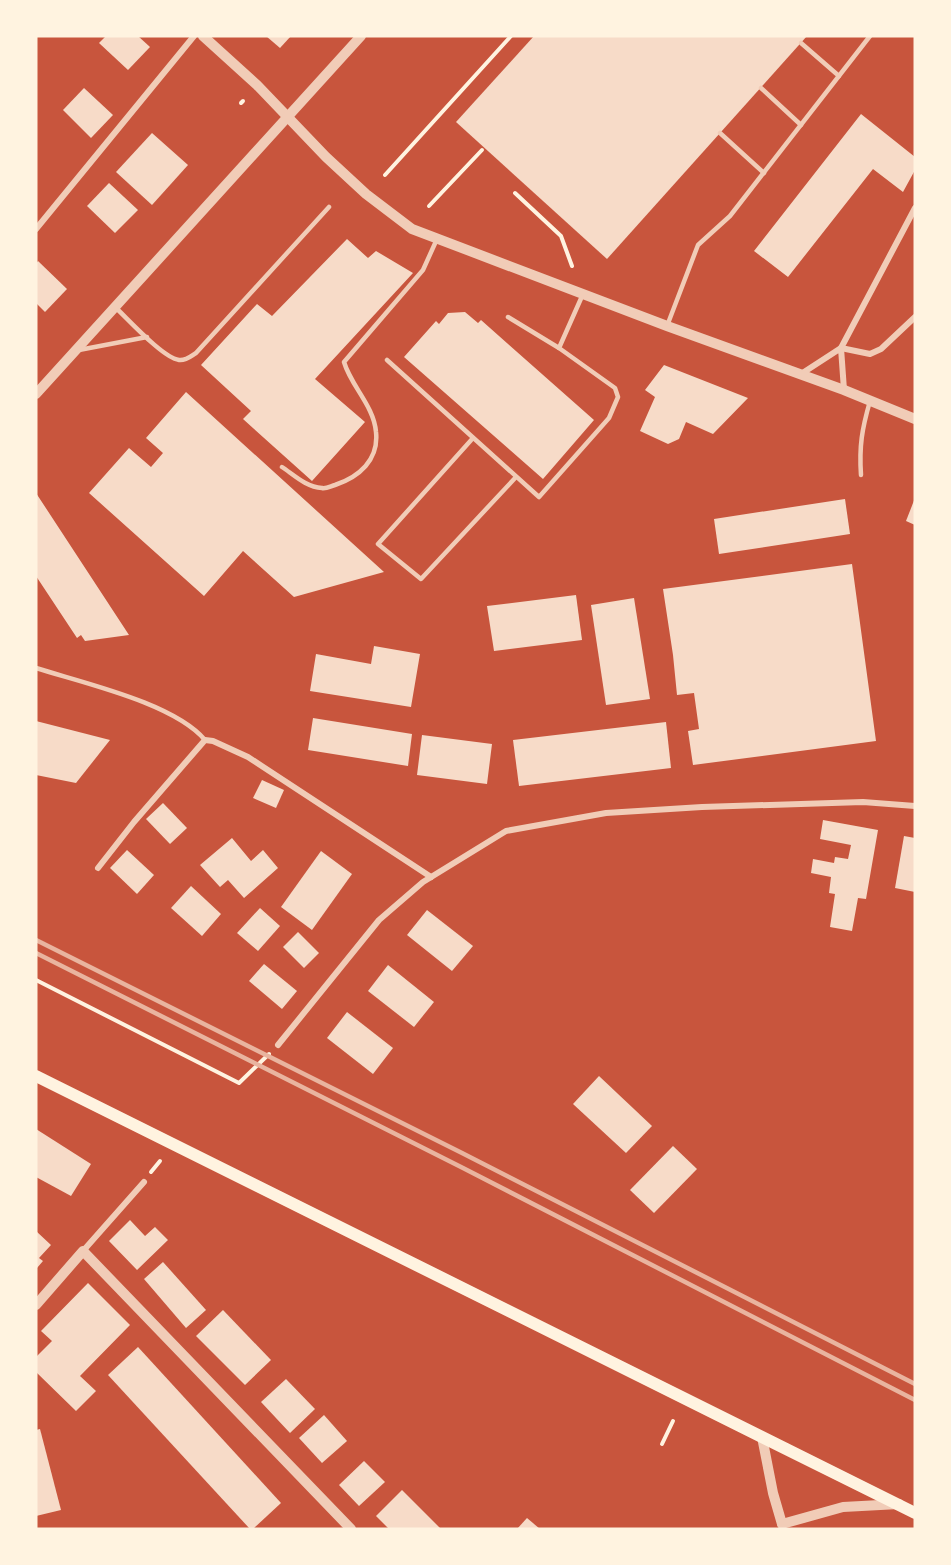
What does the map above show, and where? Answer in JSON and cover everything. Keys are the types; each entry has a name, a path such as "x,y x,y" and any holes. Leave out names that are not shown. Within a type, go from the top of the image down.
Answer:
{"main road":[{"path":"36,1076 915,1513"}],"street":[{"path":"36,229 194,36"},
{"path":"203,36 257,85 326,157 366,194 412,229 667,326 844,390 915,419"},
{"path":"36,394 361,36"},
{"path":"801,374 841,348 915,208"},
{"path":"841,348 870,354 881,349 915,317"},
{"path":"841,348 844,390"},
{"path":"98,867 206,740 213,741 248,758 431,877"},
{"path":"278,1045 379,920 431,877 506,831 606,813 702,807 863,802 915,806"},
{"path":"36,1305 144,1182"},
{"path":"84,1251 351,1529"},
{"path":"762,1437 781,1527 843,1507 899,1504"}],"lane":[{"path":"667,326 698,245 730,216 870,36"},
{"path":"801,43 839,76"},
{"path":"760,88 801,124"},
{"path":"720,133 764,173"},
{"path":"115,307 165,354 177,360 186,360 196,353 329,207"},
{"path":"282,466 306,484 323,489 358,475 366,466 376,450 376,431 368,405 344,362 423,270 437,239"},
{"path":"559,348 583,294"},
{"path":"387,360 538,497 609,418 618,397 615,388 559,348 508,317"},
{"path":"75,351 147,337"},
{"path":"861,475 859,451 870,401"},
{"path":"473,438 378,544 421,579 516,477"},
{"path":"36,668 159,707 199,732 206,740"}],"path":[{"path":"385,175 511,36"},
{"path":"429,207 482,150"},
{"path":"515,193 561,236 572,266"},
{"path":"36,980 239,1083 278,1045"},
{"path":"150,1173 160,1161"},
{"path":"662,1444 673,1421"}],"building":[{"path":"106,36 138,36 150,47 128,70 99,43"},
{"path":"266,36 291,36 280,48"},
{"path":"534,36 807,36 607,259 456,122"},
{"path":"84,88 113,115 91,138 63,110"},
{"path":"861,114 915,157 915,170 903,192 873,169 788,277 754,251"},
{"path":"152,133 188,165 152,205 116,172"},
{"path":"109,183 138,210 115,233 87,206"},
{"path":"347,239 368,258 376,251 413,273 315,379 365,422 312,481 243,419 251,411 201,365 257,304 272,316"},
{"path":"38,261 67,289 45,312 36,303 36,264"},
{"path":"465,312 478,323 481,320 594,420 543,479 404,357 436,321 439,324 448,313"},
{"path":"664,365 748,398 713,434 686,422 679,439 668,444 640,431 655,397 645,390"},
{"path":"186,392 384,572 294,597 243,551 204,596 89,493 129,448 151,467 163,453 146,438"},
{"path":"36,493 129,635 85,641 81,635 77,638 36,576"},
{"path":"915,498 915,525 906,521"},
{"path":"845,499 850,534 719,554 714,519"},
{"path":"852,564 876,741 693,765 688,731 699,729 694,693 677,695 663,589"},
{"path":"576,595 582,640 494,651 487,606"},
{"path":"634,598 650,699 606,705 591,605"},
{"path":"374,646 420,654 411,707 310,691 316,654 371,664"},
{"path":"313,718 412,734 408,766 308,750"},
{"path":"36,721 110,740 76,783 36,775"},
{"path":"666,722 671,768 519,786 513,740"},
{"path":"422,735 492,744 487,784 417,775"},
{"path":"262,780 284,790 276,808 253,798"},
{"path":"163,803 187,828 170,844 146,819"},
{"path":"823,820 878,830 866,899 858,898 852,931 830,927 835,894 829,893 831,877 811,873 813,859 834,863 835,857 848,859 851,845 820,839"},
{"path":"904,836 915,838 915,892 895,888"},
{"path":"232,838 251,861 263,850 278,868 244,898 228,880 220,887 200,865"},
{"path":"127,850 154,875 137,894 110,868"},
{"path":"321,851 352,874 312,930 281,907"},
{"path":"191,886 221,914 202,936 171,908"},
{"path":"260,908 280,926 258,951 237,933"},
{"path":"427,910 473,946 452,971 407,935"},
{"path":"298,932 319,953 304,968 283,947"},
{"path":"264,964 297,991 282,1009 249,981"},
{"path":"388,965 434,1002 414,1027 368,991"},
{"path":"347,1012 393,1048 373,1074 327,1038"},
{"path":"599,1076 652,1126 626,1153 573,1104"},
{"path":"36,1129 91,1164 71,1196 36,1177"},
{"path":"673,1146 697,1169 654,1213 630,1190"},
{"path":"130,1220 145,1236 155,1227 168,1240 137,1270 109,1241"},
{"path":"36,1231 51,1245 39,1258 43,1261 37,1268"},
{"path":"163,1262 206,1310 186,1328 144,1279"},
{"path":"88,1283 130,1325 80,1376 96,1391 76,1411 36,1372 36,1357 52,1341 41,1331"},
{"path":"223,1310 271,1360 245,1385 196,1336"},
{"path":"138,1347 281,1503 253,1529 250,1529 108,1375"},
{"path":"286,1379 315,1409 290,1433 261,1402"},
{"path":"324,1415 347,1441 322,1463 299,1438"},
{"path":"40,1429 61,1510 36,1516 36,1430"},
{"path":"364,1461 385,1482 359,1506 339,1485"},
{"path":"402,1490 441,1529 389,1529 376,1516"},
{"path":"527,1518 540,1529 517,1529"}],"railway":[{"path":"36,940 462,1153 915,1384"},
{"path":"36,953 463,1168 915,1400"}]}
